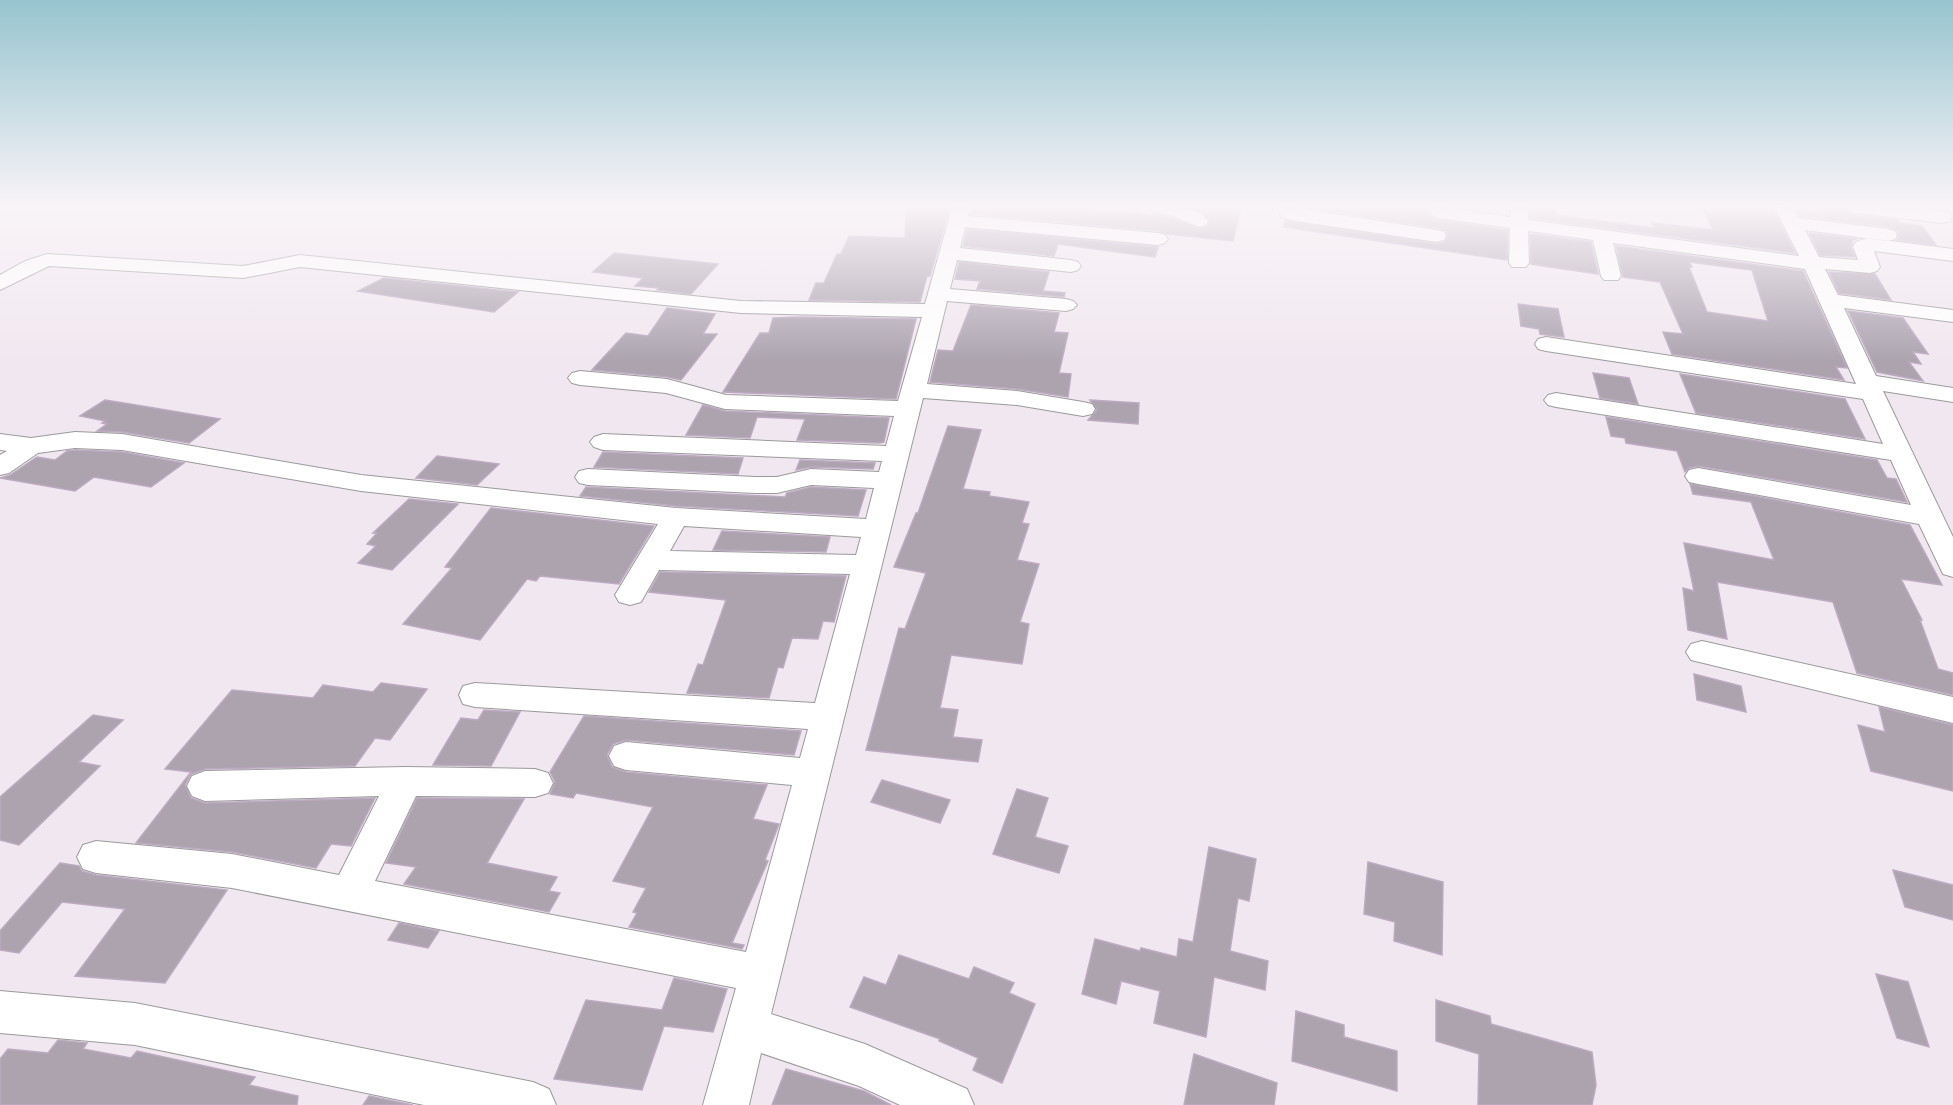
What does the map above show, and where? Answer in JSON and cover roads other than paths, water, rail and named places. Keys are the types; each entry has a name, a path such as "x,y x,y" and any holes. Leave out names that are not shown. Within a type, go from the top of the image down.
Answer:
{"street":[{"path":"0,284 32,264 47,260 243,272 300,261 741,307 937,302 1066,305"},
{"path":"726,1105 948,260"},
{"path":"1011,260 1071,266"},
{"path":"1607,260 1611,276"},
{"path":"1785,260 1870,267 1868,260"},
{"path":"1811,260 1929,517 1949,552"},
{"path":"1943,260 1953,275"},
{"path":"1830,300 1953,316"},
{"path":"1546,344 1868,387 1953,395"},
{"path":"580,378 667,387 725,402 1026,399 1083,409"},
{"path":"1556,400 1900,454"},
{"path":"0,442 31,446 75,440 122,442 361,483 676,517 878,529"},
{"path":"603,442 895,468"},
{"path":"0,467 31,446"},
{"path":"588,477 777,485 812,477 895,468"},
{"path":"1698,476 1929,517"},
{"path":"630,595 676,517"},
{"path":"651,560 869,565"},
{"path":"1702,652 1953,710"},
{"path":"475,695 828,717"},
{"path":"626,756 814,773"},
{"path":"350,892 405,781"},
{"path":"205,786 405,781 535,783"},
{"path":"96,857 232,871 350,892 761,974"},
{"path":"0,1012 98,1018 135,1024 532,1105"},
{"path":"746,1027 865,1066 951,1105"}]}
